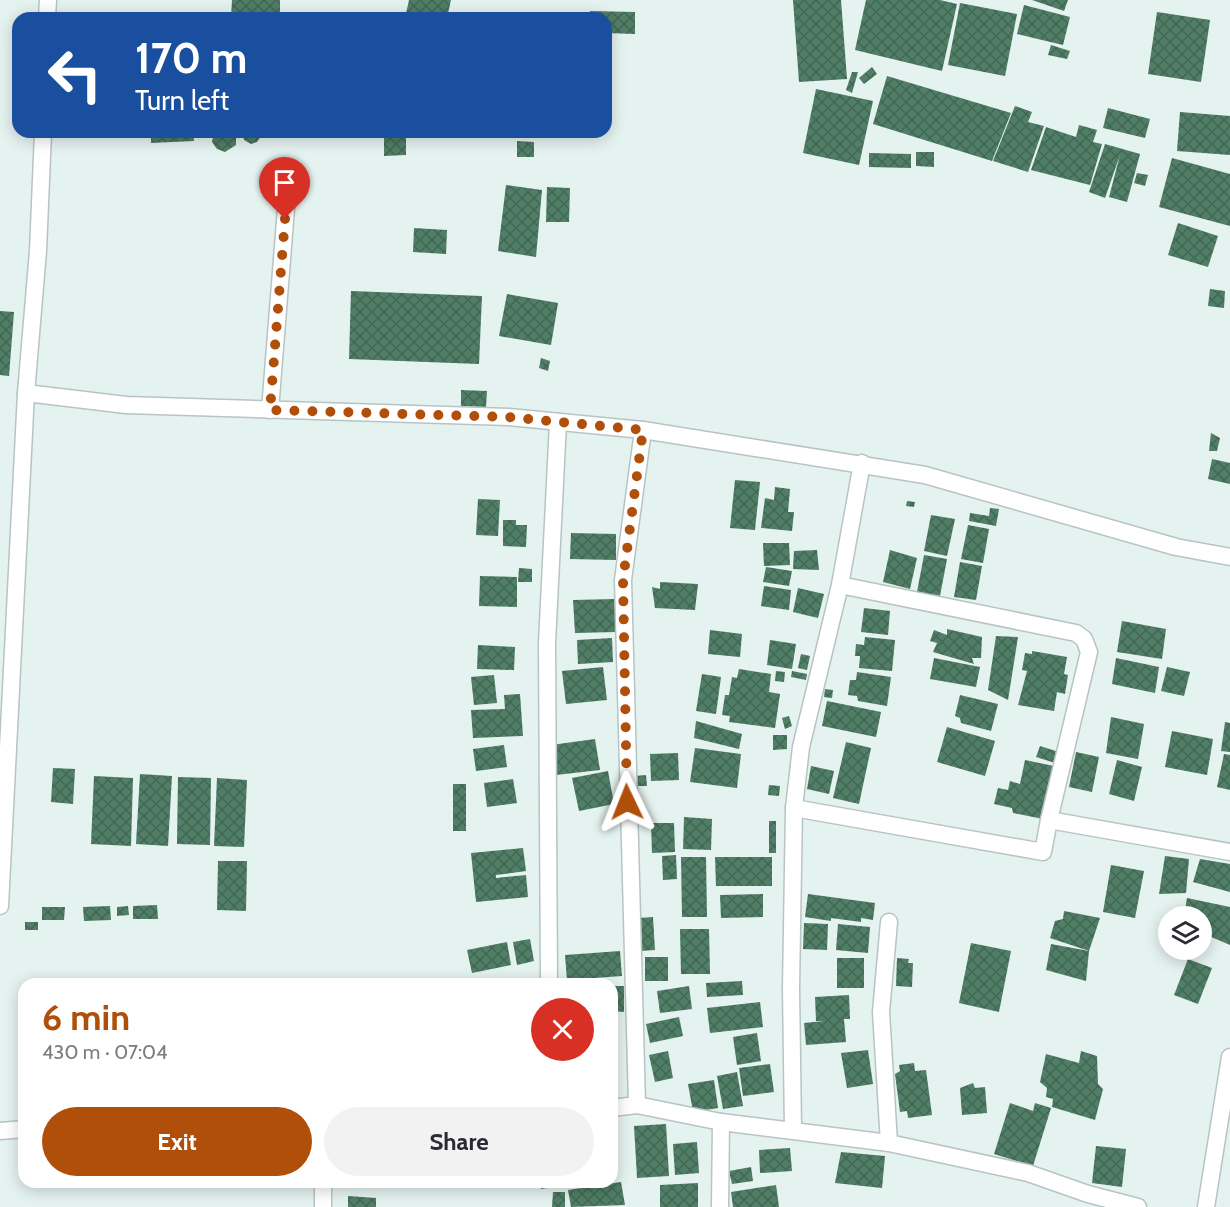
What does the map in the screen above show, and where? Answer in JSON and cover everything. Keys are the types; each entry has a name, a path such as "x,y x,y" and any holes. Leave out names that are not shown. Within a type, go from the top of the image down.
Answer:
{"street":[{"path":"0,906 26,393 38,251 43,138"},
{"path":"270,410 289,171"},
{"path":"26,393 126,405 508,417 643,430 862,463 924,475 1176,547 1230,557"},
{"path":"549,978 547,643 558,422"},
{"path":"637,1106 623,580 643,430"},
{"path":"793,1129 791,988 794,808 801,747 840,585 862,463"},
{"path":"794,808 1043,852 1089,652 1084,639 1076,633 840,585"},
{"path":"1049,820 1230,852"},
{"path":"888,1143 881,1012 889,922"},
{"path":"1206,1207 1229,1064"},
{"path":"618,1108 637,1106 721,1122 793,1129 888,1143 1028,1173 1088,1194 1138,1207"},
{"path":"720,1207 721,1122"},
{"path":"0,1131 18,1130"},
{"path":"322,1207 323,1188"}],"building":[{"path":"232,0 280,0 280,12 231,12"},
{"path":"409,0 451,0 448,12 406,12"},
{"path":"793,0 841,0 847,79 799,82"},
{"path":"866,0 940,0 957,4 942,71 855,50"},
{"path":"1032,0 1068,0 1064,11"},
{"path":"960,3 1017,14 1005,76 948,65"},
{"path":"1024,5 1070,17 1063,45 1017,34"},
{"path":"590,11 635,12 635,34 612,33 612,12"},
{"path":"1157,12 1210,20 1201,82 1148,74"},
{"path":"1051,45 1070,51 1067,59 1048,55"},
{"path":"872,67 877,74 864,84 859,78"},
{"path":"852,72 858,72 852,93 846,90"},
{"path":"887,76 1011,113 992,161 873,124"},
{"path":"816,89 873,101 859,165 803,153"},
{"path":"1015,106 1032,112 1028,122 1044,126 1028,172 993,161"},
{"path":"1108,108 1150,119 1145,138 1103,128"},
{"path":"1180,112 1230,116 1230,155 1177,151"},
{"path":"1079,125 1097,130 1093,142 1102,144 1090,185 1031,170 1046,127 1076,137"},
{"path":"151,138 194,138 194,141 151,143"},
{"path":"213,138 236,138 236,145 225,152 217,149 212,142"},
{"path":"244,138 260,138 251,144"},
{"path":"384,138 406,138 406,155 384,156"},
{"path":"517,141 534,142 534,157 517,157"},
{"path":"1105,144 1140,154 1127,202 1109,197 1120,155 1105,198 1089,192"},
{"path":"916,152 934,152 934,167 916,166"},
{"path":"869,153 911,154 911,168 869,167"},
{"path":"1172,158 1230,174 1230,226 1159,207"},
{"path":"1137,173 1148,175 1145,186 1134,183"},
{"path":"506,185 542,190 536,257 498,251"},
{"path":"547,187 570,188 569,222 546,222"},
{"path":"1178,223 1218,236 1208,267 1168,255"},
{"path":"414,228 447,230 446,254 413,252"},
{"path":"1210,289 1225,291 1224,308 1208,306"},
{"path":"351,291 482,296 479,364 349,359"},
{"path":"507,294 558,303 551,345 499,336"},
{"path":"0,311 14,312 9,376 0,375"},
{"path":"541,358 550,361 548,371 539,368"},
{"path":"461,390 487,391 486,407 461,406"},
{"path":"1211,433 1220,438 1217,451 1209,451"},
{"path":"1212,459 1230,463 1230,484 1208,479"},
{"path":"735,480 760,482 755,530 730,528"},
{"path":"775,487 790,489 788,512 794,512 792,531 761,528 765,498 774,500"},
{"path":"478,499 500,500 498,536 476,535"},
{"path":"907,501 915,502 914,507 906,506"},
{"path":"990,508 999,509 996,526 969,521 970,513 989,516"},
{"path":"931,515 955,519 947,556 924,551"},
{"path":"503,520 516,520 516,525 527,525 526,547 503,546"},
{"path":"968,525 989,529 983,563 961,559"},
{"path":"571,533 616,534 616,560 570,559"},
{"path":"763,543 789,543 790,565 764,566"},
{"path":"817,550 819,570 793,569 794,551"},
{"path":"890,550 917,558 910,589 883,582"},
{"path":"924,555 947,559 940,596 917,592"},
{"path":"960,562 982,566 976,600 954,597"},
{"path":"766,567 792,571 789,586 763,582"},
{"path":"519,568 532,569 532,582 518,582"},
{"path":"480,576 517,577 517,607 479,606"},
{"path":"660,582 698,584 695,610 655,608 652,587 660,589"},
{"path":"764,586 791,590 789,610 761,606"},
{"path":"798,588 824,594 818,618 793,612"},
{"path":"615,599 616,632 575,633 573,600"},
{"path":"864,608 890,611 888,635 861,632"},
{"path":"1122,621 1166,629 1162,659 1117,652"},
{"path":"947,629 982,637 981,658 972,658 974,664 933,652 937,643 930,641 934,630 947,635"},
{"path":"710,630 742,634 740,657 708,654"},
{"path":"996,636 1018,637 1008,700 988,690"},
{"path":"865,637 895,640 892,671 859,668 860,656 855,656 856,644 864,645"},
{"path":"612,638 613,662 578,664 577,640"},
{"path":"770,640 796,644 792,669 767,665"},
{"path":"478,645 515,647 514,670 477,669"},
{"path":"1032,651 1067,657 1064,674 1068,675 1065,694 1057,692 1054,711 1018,705 1027,671 1022,670 1025,653 1032,654"},
{"path":"801,654 810,656 807,670 798,668"},
{"path":"934,658 980,667 976,687 930,679"},
{"path":"1116,658 1159,667 1155,693 1112,684"},
{"path":"603,667 607,700 566,704 562,671"},
{"path":"1167,667 1190,672 1184,696 1161,691"},
{"path":"739,669 771,674 769,692 780,694 775,728 729,722 730,716 722,715 725,695 729,695 732,677 737,678"},
{"path":"776,671 785,672 784,682 775,681"},
{"path":"792,671 807,674 806,680 791,677"},
{"path":"857,672 891,677 887,706 858,701 857,696 848,695 850,680 856,680"},
{"path":"702,674 721,677 716,714 696,711"},
{"path":"494,675 497,703 474,705 471,677"},
{"path":"825,689 833,690 832,698 824,697"},
{"path":"520,694 523,736 473,738 471,710 505,709 504,695"},
{"path":"960,695 998,704 991,731 961,723 960,718 955,716"},
{"path":"827,701 881,712 876,737 822,726"},
{"path":"789,716 792,726 785,729 782,718"},
{"path":"1111,717 1144,724 1138,759 1106,753"},
{"path":"696,721 742,734 739,749 694,738"},
{"path":"1225,722 1230,723 1230,752 1221,751"},
{"path":"947,727 995,741 985,776 937,762"},
{"path":"1172,731 1213,739 1207,775 1165,767"},
{"path":"773,735 787,735 787,749 773,750"},
{"path":"595,739 600,770 556,775 551,745"},
{"path":"846,742 871,748 859,804 833,798"},
{"path":"504,745 507,767 476,771 473,749"},
{"path":"1040,746 1059,752 1055,763 1036,757"},
{"path":"695,748 741,754 737,788 690,782"},
{"path":"1076,752 1099,757 1092,792 1069,787"},
{"path":"678,753 679,780 651,781 650,754"},
{"path":"1224,754 1230,755 1230,790 1217,787"},
{"path":"1025,760 1054,766 1043,819 1013,813 1012,808 994,804 998,788 1008,790 1010,781 1020,784"},
{"path":"1117,760 1142,767 1134,801 1109,794"},
{"path":"811,766 834,771 829,794 807,789"},
{"path":"53,768 75,769 73,804 51,802"},
{"path":"608,771 614,804 579,811 572,778"},
{"path":"140,774 172,776 168,846 136,844"},
{"path":"646,775 647,786 634,786 634,776"},
{"path":"94,776 133,778 131,846 91,844"},
{"path":"178,777 211,778 210,845 177,844"},
{"path":"217,778 247,780 244,847 214,846"},
{"path":"513,779 517,803 487,807 484,783"},
{"path":"453,784 466,784 466,831 453,831"},
{"path":"769,785 780,786 779,796 768,795"},
{"path":"684,817 712,819 711,850 683,849"},
{"path":"769,821 776,821 776,853 769,853"},
{"path":"651,823 674,823 675,852 652,853"},
{"path":"523,848 526,871 496,875 496,878 526,875 528,897 476,902 471,853"},
{"path":"676,855 677,879 663,880 662,856"},
{"path":"1165,856 1189,859 1186,893 1159,894"},
{"path":"681,857 706,857 707,917 682,917"},
{"path":"715,857 772,857 772,886 716,886"},
{"path":"1200,859 1230,864 1230,892 1193,882"},
{"path":"218,861 247,861 246,911 217,910"},
{"path":"1111,865 1144,871 1135,918 1103,912"},
{"path":"763,894 763,917 721,918 720,895"},
{"path":"808,894 875,903 873,920 861,918 861,922 831,918 831,921 805,917"},
{"path":"1187,898 1230,907 1230,945 1212,937 1212,906 1186,906"},
{"path":"157,905 158,919 133,919 133,906"},
{"path":"110,906 111,920 84,921 83,907"},
{"path":"128,906 129,915 117,916 117,907"},
{"path":"42,907 65,907 64,920 42,920"},
{"path":"1064,911 1100,918 1089,951 1050,938 1055,921 1063,919"},
{"path":"653,917 655,950 640,951 638,918"},
{"path":"25,922 38,922 38,930 25,930"},
{"path":"804,923 828,924 827,950 803,949"},
{"path":"838,924 870,927 868,953 836,950"},
{"path":"680,929 709,929 710,974 681,974"},
{"path":"530,939 534,961 517,965 513,942"},
{"path":"507,942 511,965 472,973 467,950"},
{"path":"971,943 1011,951 999,1012 959,1003"},
{"path":"1051,944 1089,951 1086,981 1046,970"},
{"path":"620,951 622,976 567,978 565,955"},
{"path":"645,957 668,957 668,981 645,981"},
{"path":"837,958 864,958 864,988 837,988"},
{"path":"897,958 909,959 908,963 913,963 912,987 896,986"},
{"path":"1188,960 1212,968 1198,1004 1174,995"},
{"path":"742,981 743,995 707,997 706,983"},
{"path":"618,986 624,986 624,1012 618,1012"},
{"path":"689,986 692,1009 660,1013 657,991"},
{"path":"849,995 850,1019 844,1019 846,1042 806,1045 804,1023 824,1021 816,1021 815,997"},
{"path":"760,1002 763,1027 710,1033 707,1008"},
{"path":"679,1017 683,1036 650,1043 646,1024"},
{"path":"757,1033 761,1061 737,1065 733,1037"},
{"path":"868,1050 873,1084 847,1088 841,1053"},
{"path":"668,1051 673,1078 655,1082 649,1055"},
{"path":"1081,1051 1097,1056 1098,1084 1103,1089 1095,1120 1052,1107 1053,1099 1046,1097 1047,1088 1040,1082 1046,1054 1079,1063"},
{"path":"914,1063 915,1071 926,1070 932,1115 908,1118 907,1111 900,1112 895,1074 900,1071 899,1065"},
{"path":"770,1064 774,1092 743,1096 739,1068"},
{"path":"737,1072 743,1106 723,1109 717,1076"},
{"path":"714,1080 718,1108 693,1112 688,1084"},
{"path":"973,1083 975,1088 985,1087 987,1113 962,1115 960,1088"},
{"path":"1010,1103 1033,1111 1035,1103 1051,1108 1033,1166 994,1154"},
{"path":"666,1124 669,1176 637,1178 634,1126"},
{"path":"697,1142 699,1173 675,1175 673,1144"},
{"path":"1096,1146 1126,1149 1122,1187 1092,1183"},
{"path":"790,1148 792,1171 760,1173 759,1150"},
{"path":"841,1152 885,1156 882,1188 835,1183"},
{"path":"751,1167 753,1181 732,1184 729,1171"},
{"path":"618,1182 621,1182 625,1205 571,1207 568,1190 618,1188"},
{"path":"698,1183 698,1207 660,1207 660,1185"},
{"path":"776,1185 779,1207 733,1207 731,1192"},
{"path":"553,1192 565,1192 565,1207 552,1207"},
{"path":"348,1196 376,1198 376,1207 348,1207"}],"route":[{"path":"285,219 270,410 508,417 643,430 623,580 627,802"}]}
